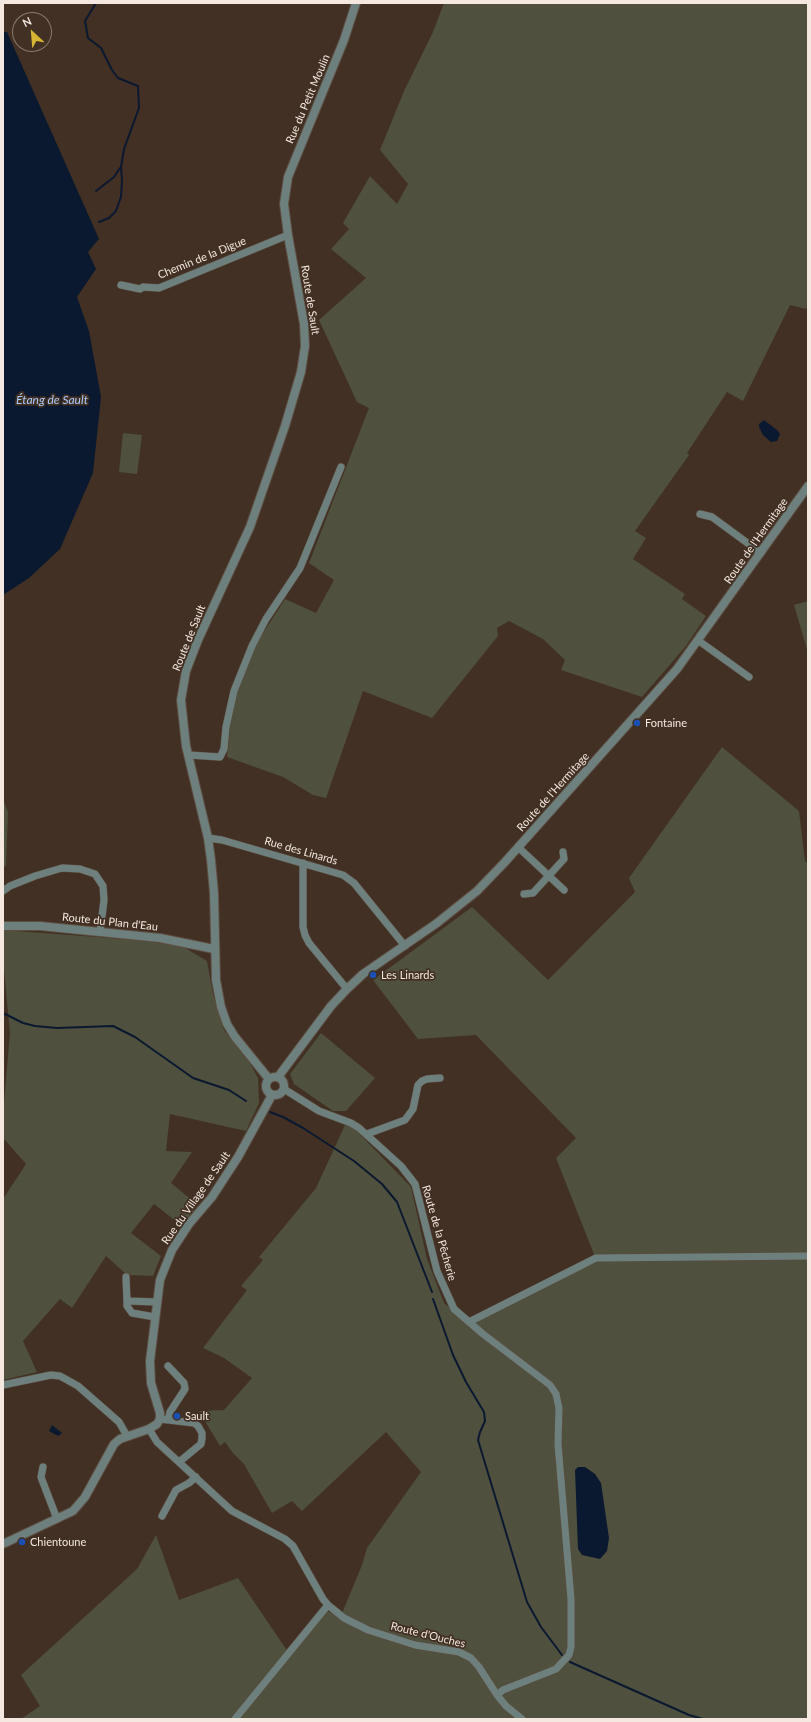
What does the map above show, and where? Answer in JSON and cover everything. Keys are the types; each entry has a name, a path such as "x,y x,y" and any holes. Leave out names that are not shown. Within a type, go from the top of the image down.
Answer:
{"street":[{"name":"Rue du Petit Moulin","path":"284,204 288,177 342,47 356,3"},
{"name":"Route de Sault","path":"269,1079 235,1037 221,1007 216,980 214,949 214,892 208,838 189,755 182,716 181,700 186,671 198,640 250,527 285,426 301,372 305,346 304,324 284,204"},
{"name":"Chemin de la Digue","path":"122,285 140,288 159,288 288,235"},
{"path":"189,755 220,757 224,749 226,727 234,691 252,646 266,619 300,568 341,467"},
{"name":"Route de l'Hermitage","path":"278,1077 331,1006 347,989 363,974 437,923 477,891 678,669 808,486"},
{"path":"700,514 712,517 761,553"},
{"path":"699,641 750,677"},
{"name":"Rue des Linards","path":"208,838 222,840 343,874 349,878 405,946"},
{"path":"518,847 564,890"},
{"path":"524,894 533,893 564,859 564,852"},
{"path":"303,863 303,927 305,935 308,943 347,989"},
{"path":"3,891 10,886 35,876 62,868 80,868 95,874 103,886 104,900 100,932"},
{"name":"Route du Plan d'Eau","path":"3,926 40,926 167,939 214,949"},
{"path":"278,1077 283,1081 284,1090 280,1094 272,1095 266,1088 269,1079 278,1077"},
{"path":"367,1134 405,1120 412,1109 418,1085 427,1079 440,1078"},
{"name":"Route de la Pêcherie","path":"284,1090 319,1111 351,1123 367,1134 401,1166 415,1184 440,1278 454,1309 550,1385 556,1394 559,1408 558,1444 571,1599 571,1646 569,1655 556,1669 503,1690 496,1695"},
{"name":"Rue du Village de Sault","path":"164,1419 160,1413 151,1383 150,1361 160,1280 172,1250 189,1224 212,1197 234,1162 272,1095"},
{"path":"469,1322 596,1258 808,1256"},
{"path":"126,1277 127,1306 132,1313 155,1317"},
{"path":"127,1301 157,1302"},
{"path":"3,1544 73,1511 85,1497 114,1444 127,1436 149,1429 164,1419 186,1389 184,1383 168,1366"},
{"path":"3,1384 51,1375 60,1376 78,1386 119,1422 127,1436"},
{"path":"164,1419 194,1424 198,1426 202,1433 201,1444 179,1462"},
{"name":"Route d'Ouches","path":"149,1429 157,1442 232,1511 285,1539 293,1546 315,1587 328,1605 346,1619 368,1630 415,1645 459,1652 471,1658 479,1667 496,1695 506,1706 522,1719"},
{"path":"43,1467 41,1477 57,1519"},
{"path":"162,1516 176,1490 189,1483 196,1477"},
{"path":"235,1719 328,1605"}],"green space":[{"path":"444,3 808,3 808,306 806,309 790,305 743,401 727,392 687,453 689,455 635,531 646,538 633,559 685,594 682,599 706,616 686,646 642,697 561,670 565,660 543,639 509,621 497,628 498,636 432,718 363,691 326,798 313,795 283,777 227,757 234,689 256,644 285,599 316,613 334,580 309,563 369,408 357,402 319,320 366,278 331,249 349,229 343,223 370,176 397,204 408,184 380,150 404,91 433,32"},
{"path":"123,433 142,435 137,474 119,472"},
{"path":"808,601 808,653 794,605"},
{"path":"722,747 799,811 805,861 808,864 808,1719 21,1719 40,1706 21,1675 137,1569 156,1535 179,1600 238,1578 290,1655 328,1611 340,1618 362,1565 367,1548 421,1472 386,1432 302,1511 292,1501 272,1513 244,1464 225,1442 220,1446 199,1411 224,1410 252,1378 224,1358 203,1348 247,1290 241,1286 263,1260 259,1257 316,1188 345,1125 354,1128 411,1187 427,1259 444,1303 466,1321 597,1262 556,1158 576,1138 476,1035 418,1039 373,980 472,907 548,980 635,892 629,878"},
{"path":"3,799 8,812 6,866 3,867"},
{"path":"3,930 177,943 207,961 213,994 224,1030 247,1058 258,1078 259,1103 246,1131 170,1114 166,1151 192,1152 171,1183 198,1205 182,1226 154,1204 131,1233 161,1256 153,1276 127,1275 106,1256 72,1308 60,1299 23,1341 37,1372 3,1380 3,1199 26,1164 3,1138 3,1114 10,1033 3,959"},
{"path":"321,1033 375,1078 346,1111 333,1111 294,1084 290,1074"}],"water":[{"name":"Étang de Sault","path":"3,32 7,32 12,43 12,52 16,52 99,239 88,252 96,269 77,297 89,331 101,397 93,473 60,549 29,578 3,595"},
{"path":"764,420 780,434 777,441 771,442 763,435 759,424"},
{"path":"52,1425 62,1433 58,1436 49,1431"},
{"path":"578,1467 585,1467 595,1474 601,1483 609,1538 607,1551 600,1559 582,1555 578,1549 575,1470"}],"waterway":[{"path":"96,3 85,21 88,38 101,48 112,70 118,78 138,86 139,108 124,149 121,167 121,197 116,211 109,218 99,222"},
{"path":"96,191 114,177 120,168"},
{"path":"3,1013 23,1023 35,1026 57,1028 113,1026 135,1037 193,1078 229,1090 246,1101"},
{"path":"3,1060 3,1102"},
{"path":"270,1112 303,1128 354,1161 382,1184 397,1202 432,1292"},
{"path":"433,1299 453,1355 466,1382 484,1412 485,1421 478,1440 527,1602 541,1627 562,1655"},
{"path":"570,1662 689,1715 703,1719"}],"place":[{"name":"Fontaine","path":"637,723"},
{"name":"Les Linards","path":"373,975"},
{"name":"Sault","path":"177,1416"},
{"name":"Chientoune","path":"22,1542"}]}
